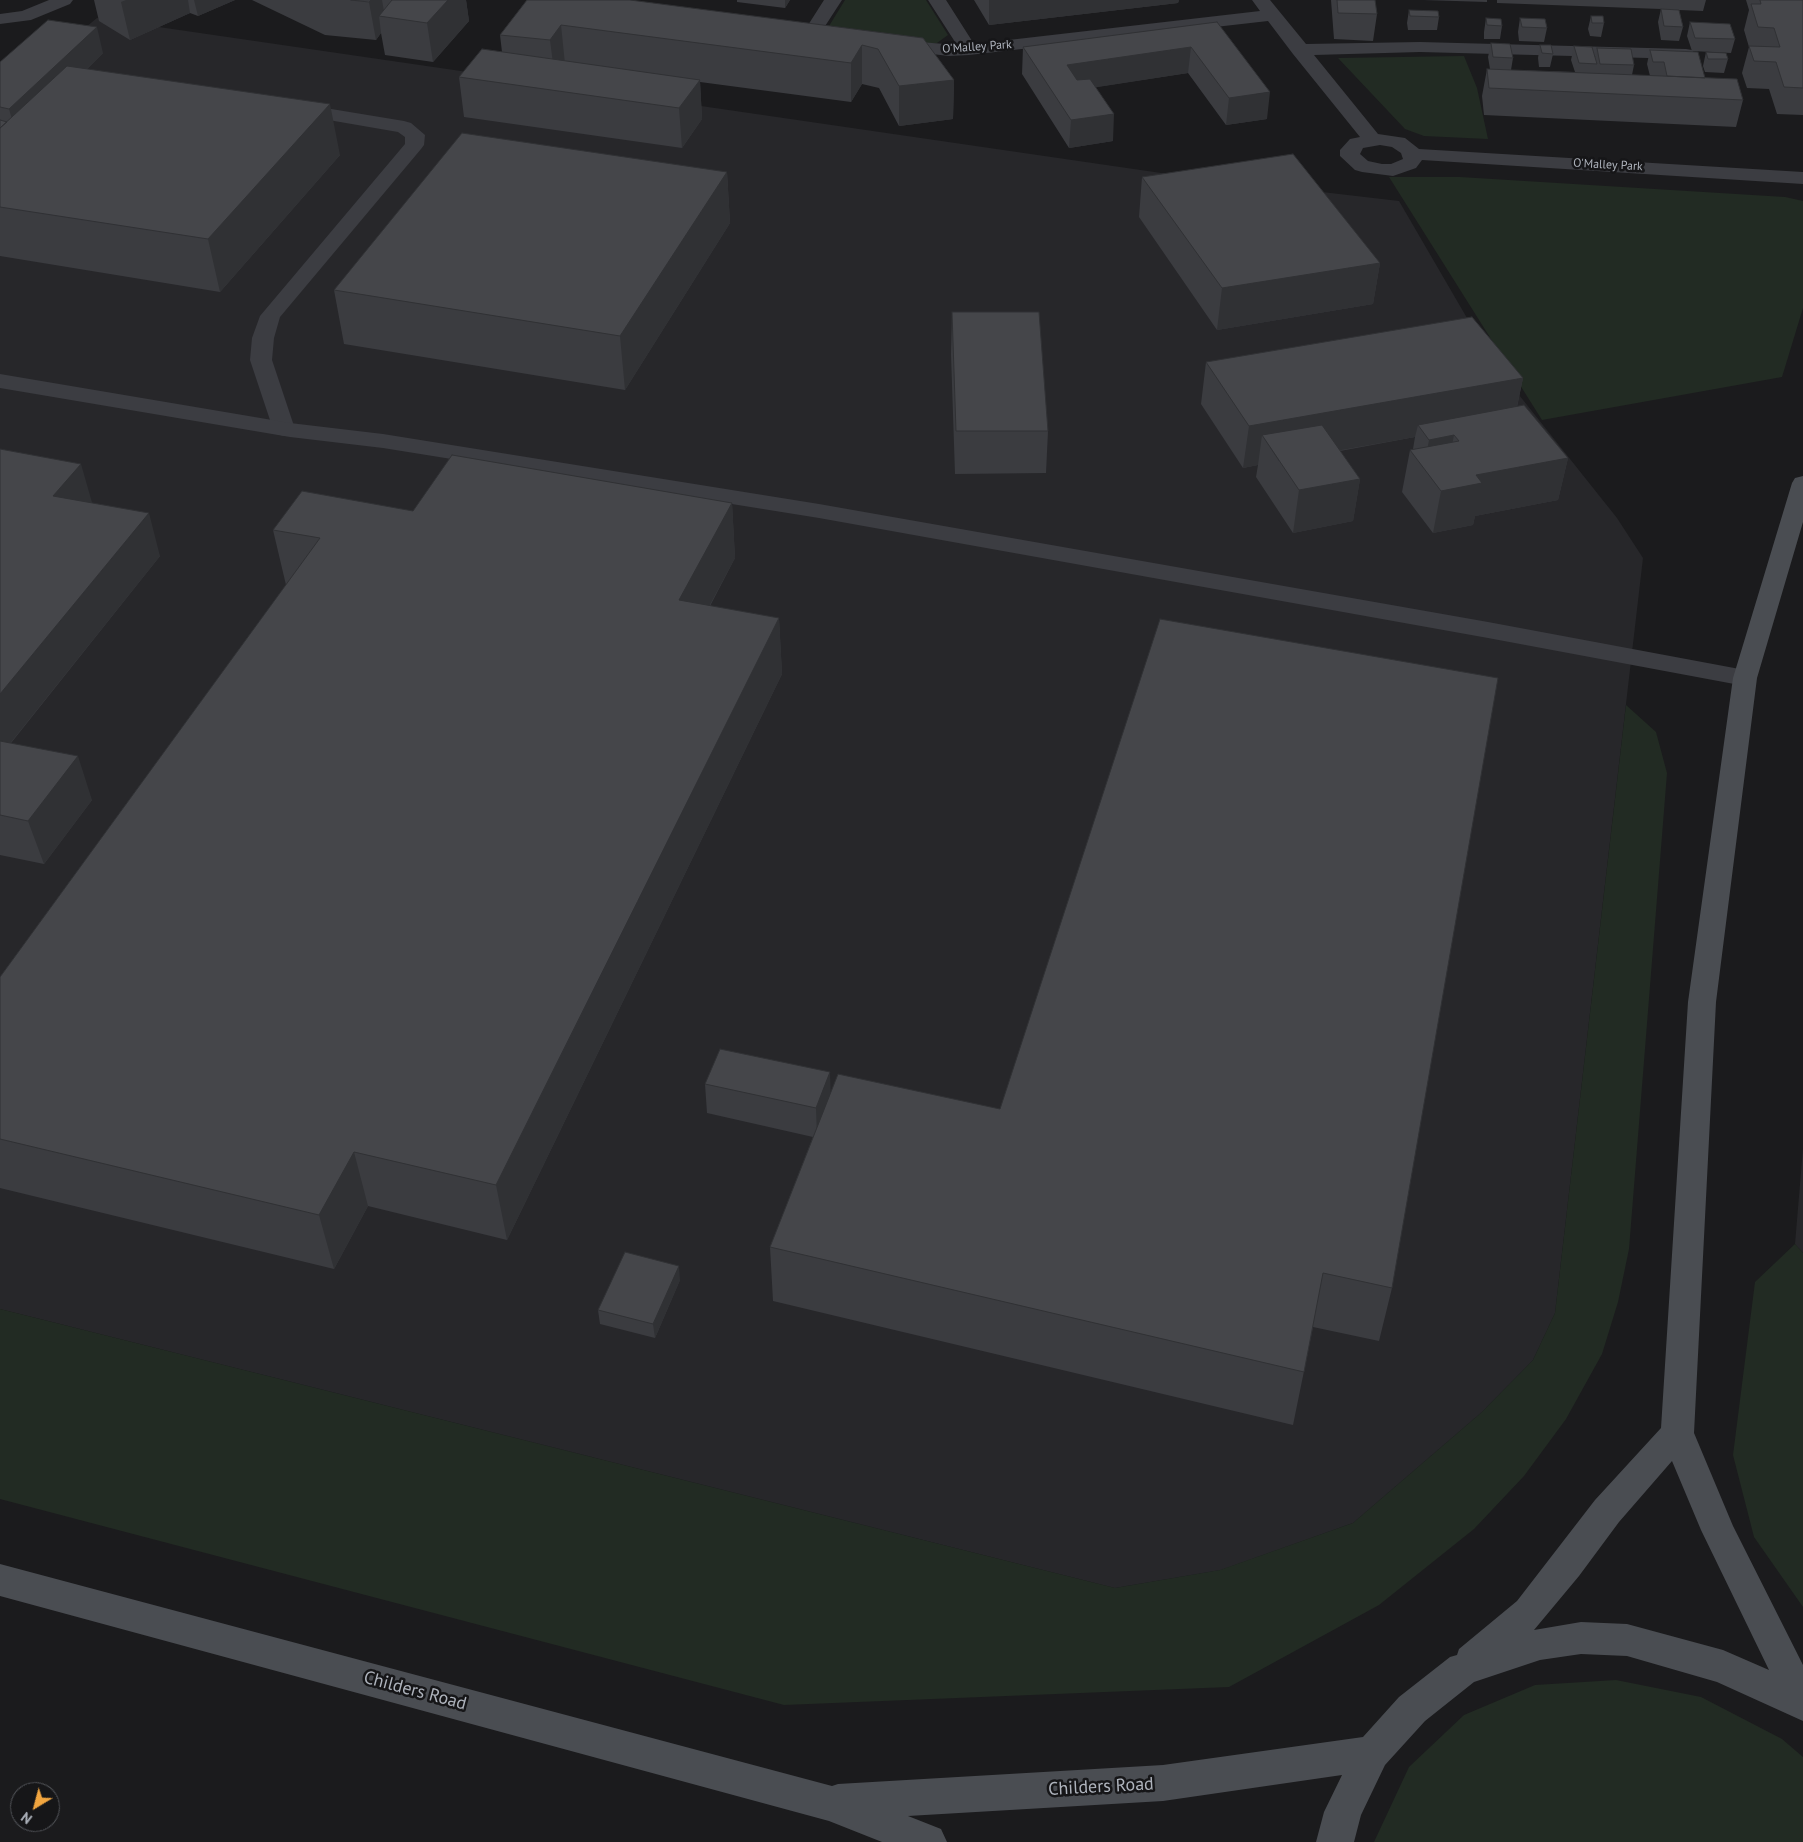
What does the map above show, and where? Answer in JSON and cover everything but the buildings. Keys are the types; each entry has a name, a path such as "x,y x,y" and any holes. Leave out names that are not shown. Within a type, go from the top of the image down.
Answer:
{"main road":[{"path":"1803,483 1798,520 1745,678 1702,1002 1677,1433 1718,1530 1803,1702"},
{"path":"1335,1842 1343,1812 1372,1753 1412,1709 1463,1669 1529,1612 1607,1511 1677,1433"},
{"name":"Childers Road","path":"0,1580 829,1802 928,1842"},
{"path":"1463,1669 1540,1644 1581,1638 1627,1640 1723,1667 1803,1702"},
{"name":"Childers Road","path":"829,1802 1163,1784 1372,1753"}],"street":[{"path":"0,19 25,16 64,0"},
{"path":"812,33 833,0"},
{"path":"937,0 969,50"},
{"path":"1266,7 1372,139"},
{"name":"O'Malley Park","path":"876,42 923,49 969,50 1266,7"},
{"path":"792,30 830,36"},
{"path":"1299,50 1420,47 1688,54"},
{"path":"274,105 404,126 415,135 414,145 270,316 263,338 261,360 284,429"},
{"path":"1372,139 1398,142 1405,146 1412,154 1413,159 1402,168 1382,170 1367,167 1354,161 1350,156 1350,150 1357,143 1372,139"},
{"name":"O'Malley Park","path":"1412,154 1803,178"},
{"path":"0,381 284,429 383,441 828,513 1488,630 1745,678"}],"shaded area":[{"path":"845,0 926,0 948,35 937,43 927,43 829,26"},
{"path":"97,18 1168,174 1399,201 1492,361 1617,518 1643,558 1555,1313 1533,1360 1482,1412 1353,1523 1221,1570 1115,1588 0,1309 0,97"},
{"path":"1464,56 1477,88 1488,139 1424,136 1405,129 1338,58"},
{"path":"1389,177 1460,177 1785,197 1803,201 1803,308 1782,377 1542,420"},
{"path":"1626,705 1656,732 1667,773 1629,1249 1618,1302 1602,1354 1566,1419 1524,1476 1474,1529 1379,1605 1229,1687 784,1705 0,1499 0,1309 1115,1588 1220,1570 1353,1523 1482,1412 1533,1360 1555,1313"},
{"path":"1803,1148 1803,1253 1795,1244"},
{"path":"1795,1244 1803,1253 1803,1607 1754,1537 1733,1455 1755,1282"},
{"path":"1616,1680 1701,1697 1782,1739 1803,1757 1803,1842 1374,1842 1409,1767 1464,1715 1535,1685"}]}
